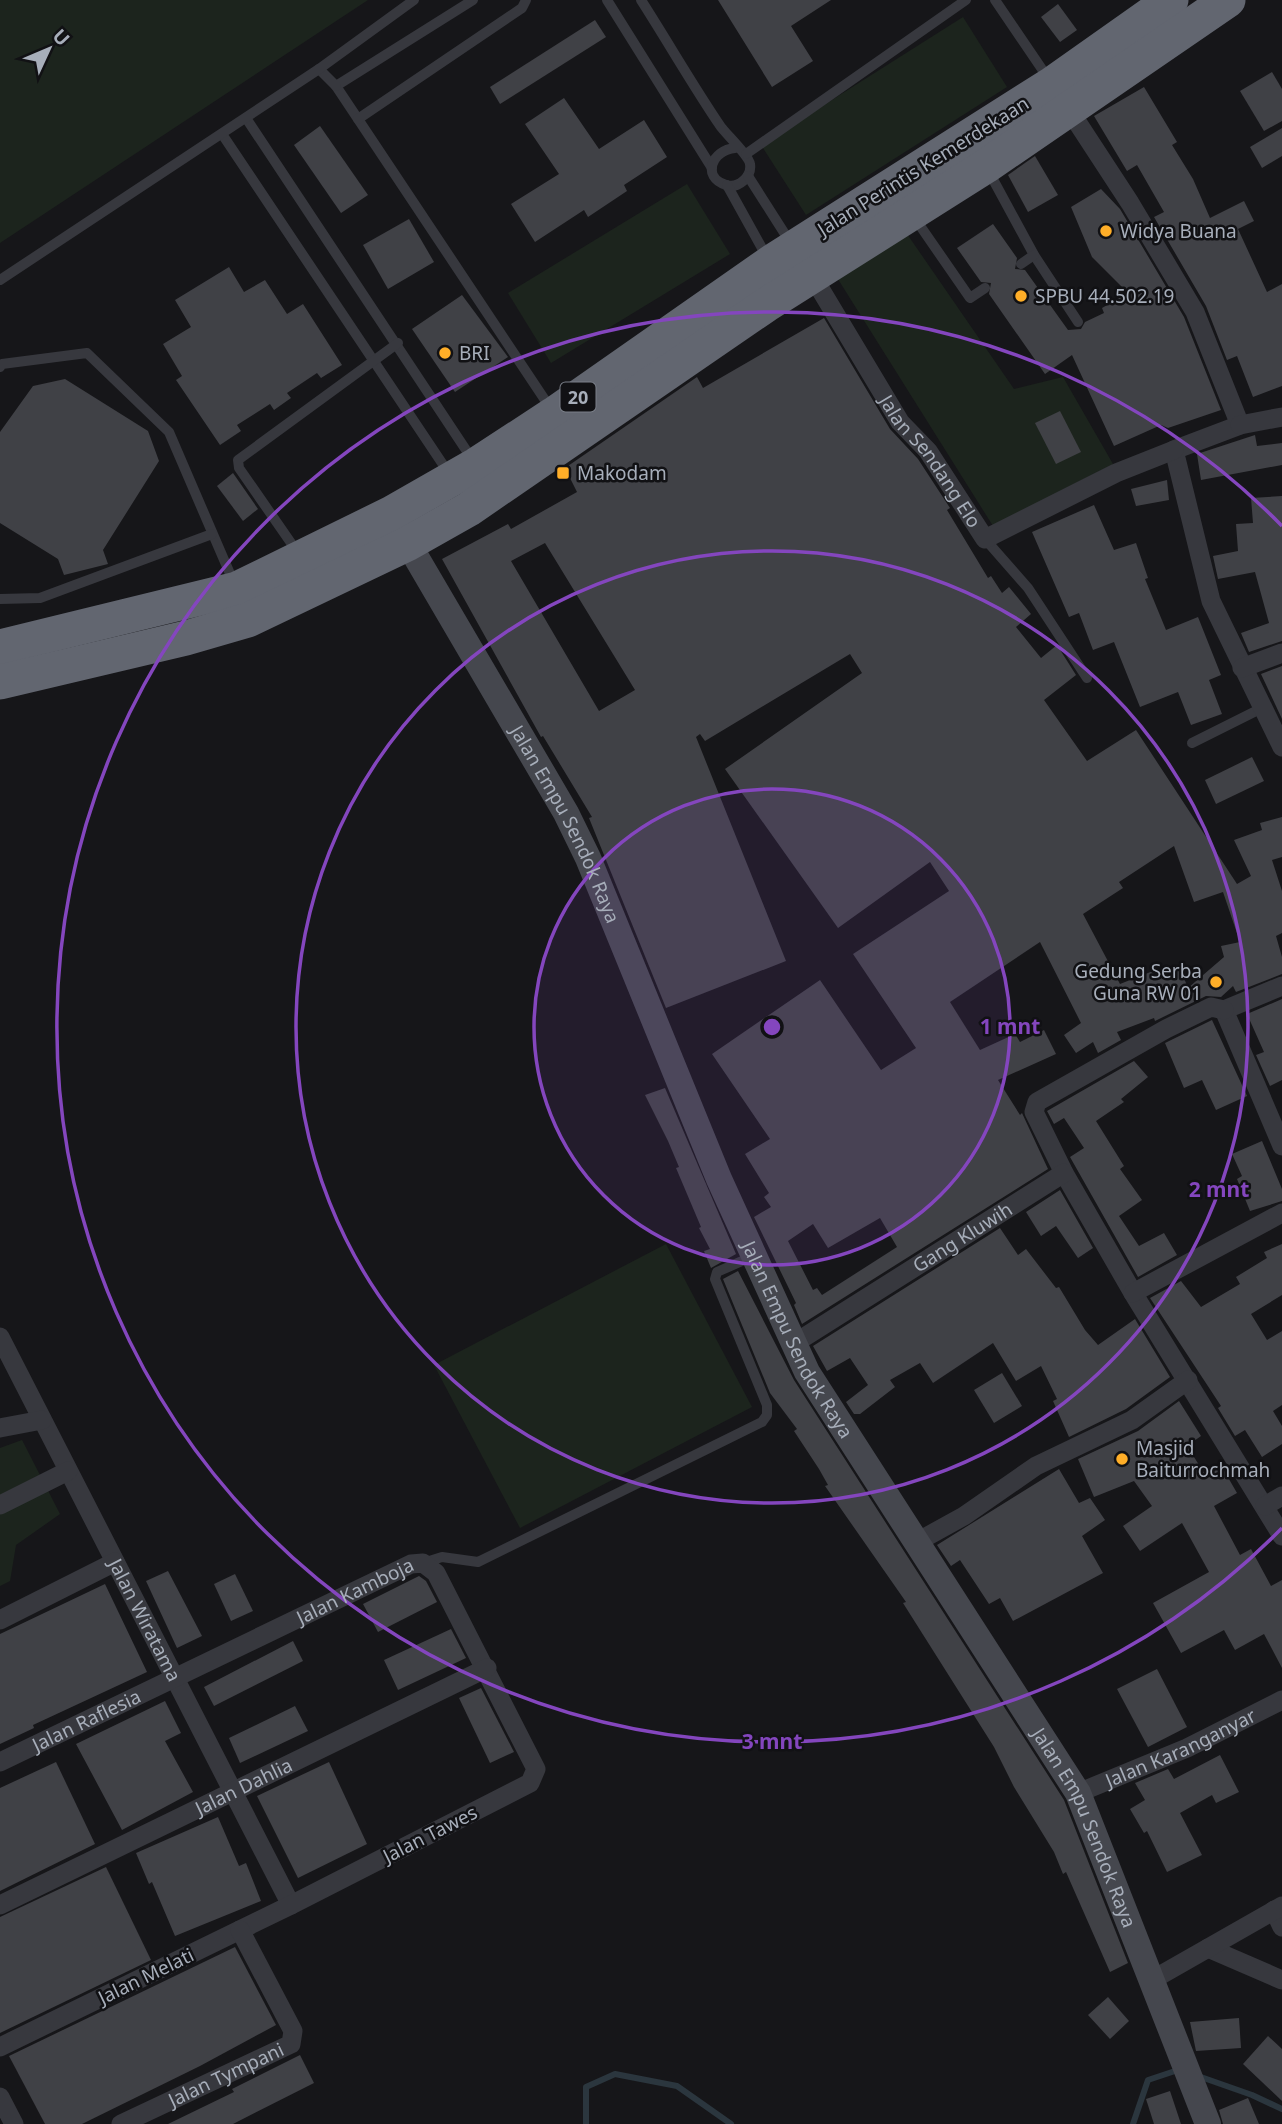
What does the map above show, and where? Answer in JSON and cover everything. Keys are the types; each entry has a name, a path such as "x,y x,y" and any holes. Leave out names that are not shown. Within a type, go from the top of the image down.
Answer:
{"highway":[{"name":"Jalan Perintis Kemerdekaan","path":"791,270 912,214 986,166 1060,97 1165,11 1228,0"},
{"name":"Jalan Perintis Kemerdekaan","path":"0,682 186,638 242,604 310,573 407,544 473,486 791,270 1060,97"},
{"name":"Jalan Perintis Kemerdekaan","path":"310,573 392,513 473,486"},
{"name":"Jalan Perintis Kemerdekaan","path":"0,647 242,604"}],"main road":[{"path":"392,513 407,544"},
{"name":"Jalan Empu Sendok Raya","path":"407,544 571,824 719,1179 807,1372 1077,1793 1203,2112"}],"street":[{"path":"1060,97 1130,203 1195,312 1240,425"},
{"name":"Jalan Sendang Elo","path":"791,270 900,422 929,451 985,539 1116,473 1240,425 1282,417"},
{"path":"1174,450 1211,601 1242,668 1272,716 1282,747"},
{"path":"1242,668 1282,653"},
{"path":"1282,986 1224,1010 1210,1007 1166,1029 1037,1102 1034,1112 1064,1172 1133,1293 1188,1380 1274,1501 1282,1536"},
{"path":"1224,1010 1282,1146"},
{"name":"Gang Kluwih","path":"795,1343 1064,1172"},
{"path":"1133,1293 1282,1213"},
{"name":"Jalan Wiratama","path":"0,1337 291,1905"},
{"path":"917,1542 964,1516 1036,1466 1132,1420 1188,1380"},
{"path":"0,1428 42,1420"},
{"path":"0,1505 68,1471"},
{"path":"0,1620 115,1562"},
{"name":"Jalan Kamboja","path":"174,1678 411,1564 423,1563 436,1573 525,1742"},
{"name":"Jalan Dahlia","path":"0,1906 487,1668"},
{"name":"Jalan Raflesia","path":"0,1762 174,1678"},
{"name":"Jalan Karanganyar","path":"1077,1793 1186,1748 1282,1700"},
{"name":"Jalan Tawes","path":"291,1905 530,1783 536,1769 525,1742"},
{"name":"Jalan Melati","path":"0,2048 291,1905"},
{"path":"1152,1980 1208,1948 1279,1915"},
{"name":"Jalan Tympani","path":"121,2124 291,2044 293,2031 240,1930"},
{"path":"1208,1948 1282,1980"},
{"path":"0,2096 14,2124"}],"lane":[{"path":"0,280 319,69 414,0"},
{"path":"336,86 473,0"},
{"path":"607,0 712,168 716,179 727,186 791,270"},
{"path":"641,0 735,148 746,154 750,165 748,176 791,270"},
{"path":"746,154 966,0"},
{"path":"995,0 1060,97"},
{"path":"358,119 528,1"},
{"path":"319,69 336,86 563,427"},
{"path":"246,118 398,344 473,486"},
{"path":"222,134 373,363 473,486"},
{"path":"712,168 715,156 723,149 735,148"},
{"path":"986,166 1034,255 1078,322"},
{"path":"727,186 738,184 748,176"},
{"path":"912,214 970,298 985,289"},
{"path":"1021,264 1034,255"},
{"path":"310,573 239,468 238,460 398,344"},
{"path":"0,367 87,353 169,432 242,604"},
{"path":"0,599 40,598 212,534"},
{"path":"985,539 1028,588 1087,678"},
{"path":"1192,743 1272,716"},
{"path":"423,1563 442,1558 478,1562 762,1422 767,1415 767,1405 715,1279 717,1272 755,1255"}],"shaded area":[{"path":"0,0 368,0 0,243"},
{"path":"963,17 1007,87 806,215 761,145"},
{"path":"687,184 730,254 551,363 508,293"},
{"path":"905,231 1014,389 1063,377 1113,464 993,526 836,276"},
{"path":"666,1244 752,1407 520,1528 434,1365"},
{"path":"22,1440 60,1514 16,1545 10,1581 0,1586 0,1448"}],"building":[{"path":"718,0 831,0 791,26 813,61 772,87"},
{"path":"1058,4 1077,30 1060,42 1041,17"},
{"path":"595,20 606,37 500,104 490,87"},
{"path":"1272,72 1282,89 1282,121 1264,131 1240,91"},
{"path":"1144,87 1177,142 1172,145 1193,179 1210,218 1244,201 1254,221 1238,229 1267,292 1282,284 1282,386 1253,397 1237,356 1227,360 1206,306 1154,217 1164,212 1137,165 1127,171 1094,116"},
{"path":"564,98 599,149 644,120 667,157 624,185 627,191 588,217 584,210 535,242 511,204 559,174 525,124"},
{"path":"320,126 368,195 341,213 294,145"},
{"path":"1282,128 1282,156 1262,168 1250,147"},
{"path":"1035,156 1058,195 1028,212 1008,175"},
{"path":"1101,189 1120,209 1184,317 1221,410 1168,428 1161,425 1114,446 1072,355 1045,374 989,294 991,283 981,282 957,248 993,224 1017,258 1015,269 1025,270 1068,330 1081,329 1085,322 1104,313 1102,308 1128,293 1092,257 1071,207"},
{"path":"409,219 434,262 388,289 363,245"},
{"path":"229,267 244,292 265,280 287,314 303,304 342,365 321,378 317,373 287,393 291,398 274,410 270,404 237,425 241,431 220,445 176,380 182,376 163,344 191,327 175,300"},
{"path":"462,295 508,357 455,392 412,329"},
{"path":"824,318 890,429 918,459 950,508 947,510 988,578 991,576 1002,593 1009,587 1031,614 1016,627 1041,658 1057,645 1076,675 1044,700 1087,761 1136,730 1237,884 1251,876 1234,840 1262,830 1260,823 1282,817 1282,857 1272,860 1282,891 1282,933 1276,936 1282,957 1282,974 1236,992 1233,986 1221,997 1206,996 1155,1021 1154,1018 1117,1032 1121,1040 1098,1053 1093,1042 1076,1053 1064,1035 1081,1023 1040,942 950,1002 980,1050 1015,1034 1020,1042 1044,1030 1056,1054 998,1080 1020,1115 1022,1113 1048,1169 802,1324 794,1305 796,1303 754,1217 771,1207 764,1197 769,1193 745,1154 770,1139 712,1054 820,980 881,1070 916,1048 853,954 949,891 930,862 838,928 725,769 862,673 850,654 705,741 700,734 696,737 786,961 666,1008 589,818 592,817 543,736 541,737 442,559 508,524 511,529 577,492 565,468 697,377 703,388","holes":["545,543 635,690 599,711 511,561","1174,846 1194,902 1223,892 1240,942 1221,946 1224,957 1188,988 1179,966 1155,976 1153,971 1120,984 1083,914 1123,888 1119,882","880,1218 897,1247 822,1295 817,1288 813,1290 788,1241 813,1224 828,1248"]},
{"path":"65,379 148,431 159,461 103,550 108,564 64,575 58,559 0,523 0,432 33,386"},
{"path":"1060,411 1081,452 1056,464 1035,423"},
{"path":"1255,435 1257,446 1282,443 1282,465 1201,480 1197,454"},
{"path":"233,473 258,509 243,521 217,486"},
{"path":"1167,480 1169,500 1136,506 1131,489"},
{"path":"1282,496 1282,641 1249,652 1241,633 1269,623 1255,572 1218,579 1213,556 1238,551 1236,524 1253,523 1251,498"},
{"path":"1094,505 1114,550 1136,543 1148,578 1145,579 1166,630 1198,617 1221,675 1209,680 1222,714 1191,725 1178,692 1140,707 1114,642 1093,650 1079,613 1069,617 1032,532"},
{"path":"1282,666 1282,719 1261,674"},
{"path":"1252,757 1264,781 1216,804 1205,780"},
{"path":"1282,999 1282,1080 1270,1086 1256,1055 1264,1052 1247,1014"},
{"path":"1212,1020 1247,1096 1216,1110 1202,1080 1184,1088 1165,1043"},
{"path":"1134,1061 1148,1077 1121,1099 1124,1102 1096,1121 1124,1166 1120,1169 1142,1200 1119,1216 1139,1246 1164,1233 1177,1255 1138,1277 1070,1157 1084,1148 1064,1118 1054,1124 1047,1111"},
{"path":"665,1088 736,1254 711,1268 704,1251 710,1249 676,1168 679,1167 645,1095"},
{"path":"1262,1141 1282,1189 1282,1201 1250,1211 1237,1179 1242,1176 1232,1154"},
{"path":"1060,1190 1093,1248 1078,1258 1056,1226 1041,1236 1026,1212"},
{"path":"1000,1228 1018,1255 1026,1249 1056,1288 1059,1287 1085,1330 1098,1345 1135,1319 1170,1377 1126,1409 1069,1437 1053,1401 1057,1399 1041,1366 1016,1381 993,1343 933,1383 920,1363 890,1380 895,1387 860,1414 854,1414 846,1402 868,1385 850,1358 827,1371 813,1346"},
{"path":"1282,1244 1282,1295 1251,1314 1267,1340 1282,1331 1282,1405 1273,1411 1282,1426 1282,1444 1262,1457 1245,1430 1235,1436 1218,1408 1221,1406 1150,1298 1181,1281 1201,1307 1240,1284 1236,1277 1267,1258 1264,1252"},
{"path":"738,1271 794,1380 1064,1800 1128,1963 1110,1972 1066,1872 1063,1874 1054,1852 1014,1787 994,1747 903,1603 906,1602 825,1486 828,1485 794,1431 797,1429 770,1393 723,1279"},
{"path":"1002,1373 1022,1406 994,1423 974,1390"},
{"path":"1179,1401 1201,1436 1187,1446 1206,1476 1222,1467 1237,1493 1214,1506 1240,1555 1251,1549 1271,1586 1282,1580 1282,1668 1264,1634 1235,1650 1224,1630 1181,1653 1153,1603 1209,1572 1182,1523 1140,1551 1123,1526 1152,1506 1134,1481 1094,1497 1078,1459 1138,1431"},
{"path":"1059,1469 1079,1503 1090,1498 1105,1520 1082,1536 1103,1573 1013,1621 1000,1598 989,1604 960,1560 951,1566 937,1545"},
{"path":"168,1571 202,1636 177,1648 146,1581"},
{"path":"235,1574 253,1611 231,1621 214,1584"},
{"path":"419,1576 426,1581 437,1602 378,1632 363,1604"},
{"path":"105,1584 147,1672 33,1725 34,1728 0,1744 0,1634"},
{"path":"451,1629 466,1658 398,1690 384,1660"},
{"path":"293,1641 303,1661 214,1706 204,1687"},
{"path":"1157,1669 1187,1727 1148,1747 1117,1689"},
{"path":"481,1688 514,1752 490,1763 459,1698"},
{"path":"165,1701 181,1733 165,1741 193,1792 122,1830 76,1744"},
{"path":"295,1706 308,1731 240,1763 229,1738"},
{"path":"1220,1755 1239,1792 1216,1803 1212,1795 1180,1813 1202,1855 1167,1872 1147,1831 1144,1833 1130,1809 1145,1800 1135,1783 1168,1769 1174,1779"},
{"path":"56,1762 95,1844 0,1891 0,1788"},
{"path":"329,1762 367,1844 298,1878 257,1796"},
{"path":"218,1817 239,1866 246,1863 261,1901 175,1936 152,1882 149,1884 136,1853"},
{"path":"106,1867 151,1960 0,2033 0,1917"},
{"path":"235,1947 276,2025 82,2124 45,2124 9,2056"},
{"path":"1108,1997 1129,2021 1110,2039 1088,2015"},
{"path":"1239,2018 1241,2048 1196,2051 1190,2022"},
{"path":"1268,2036 1282,2049 1282,2101 1243,2064"},
{"path":"300,2055 314,2083 233,2124 168,2124 234,2092 232,2089"},
{"path":"1170,2091 1181,2124 1154,2124 1146,2099"},
{"path":"1248,2098 1259,2124 1223,2124 1219,2110"}],"waterway":[{"path":"1133,2124 1148,2080 1178,2070"},
{"path":"586,2124 586,2087 615,2074 677,2086 731,2124"},
{"path":"1198,2076 1282,2109"}],"place":[{"name":"Widya Buana","path":"1106,231"},
{"name":"SPBU 44.502.19","path":"1021,296"},
{"name":"BRI","path":"445,353"},
{"name":"Makodam","path":"563,473"},
{"name":"Gedung Serba Guna RW 01","path":"1216,982"},
{"name":"Masjid Baiturrochmah","path":"1122,1459"}]}
